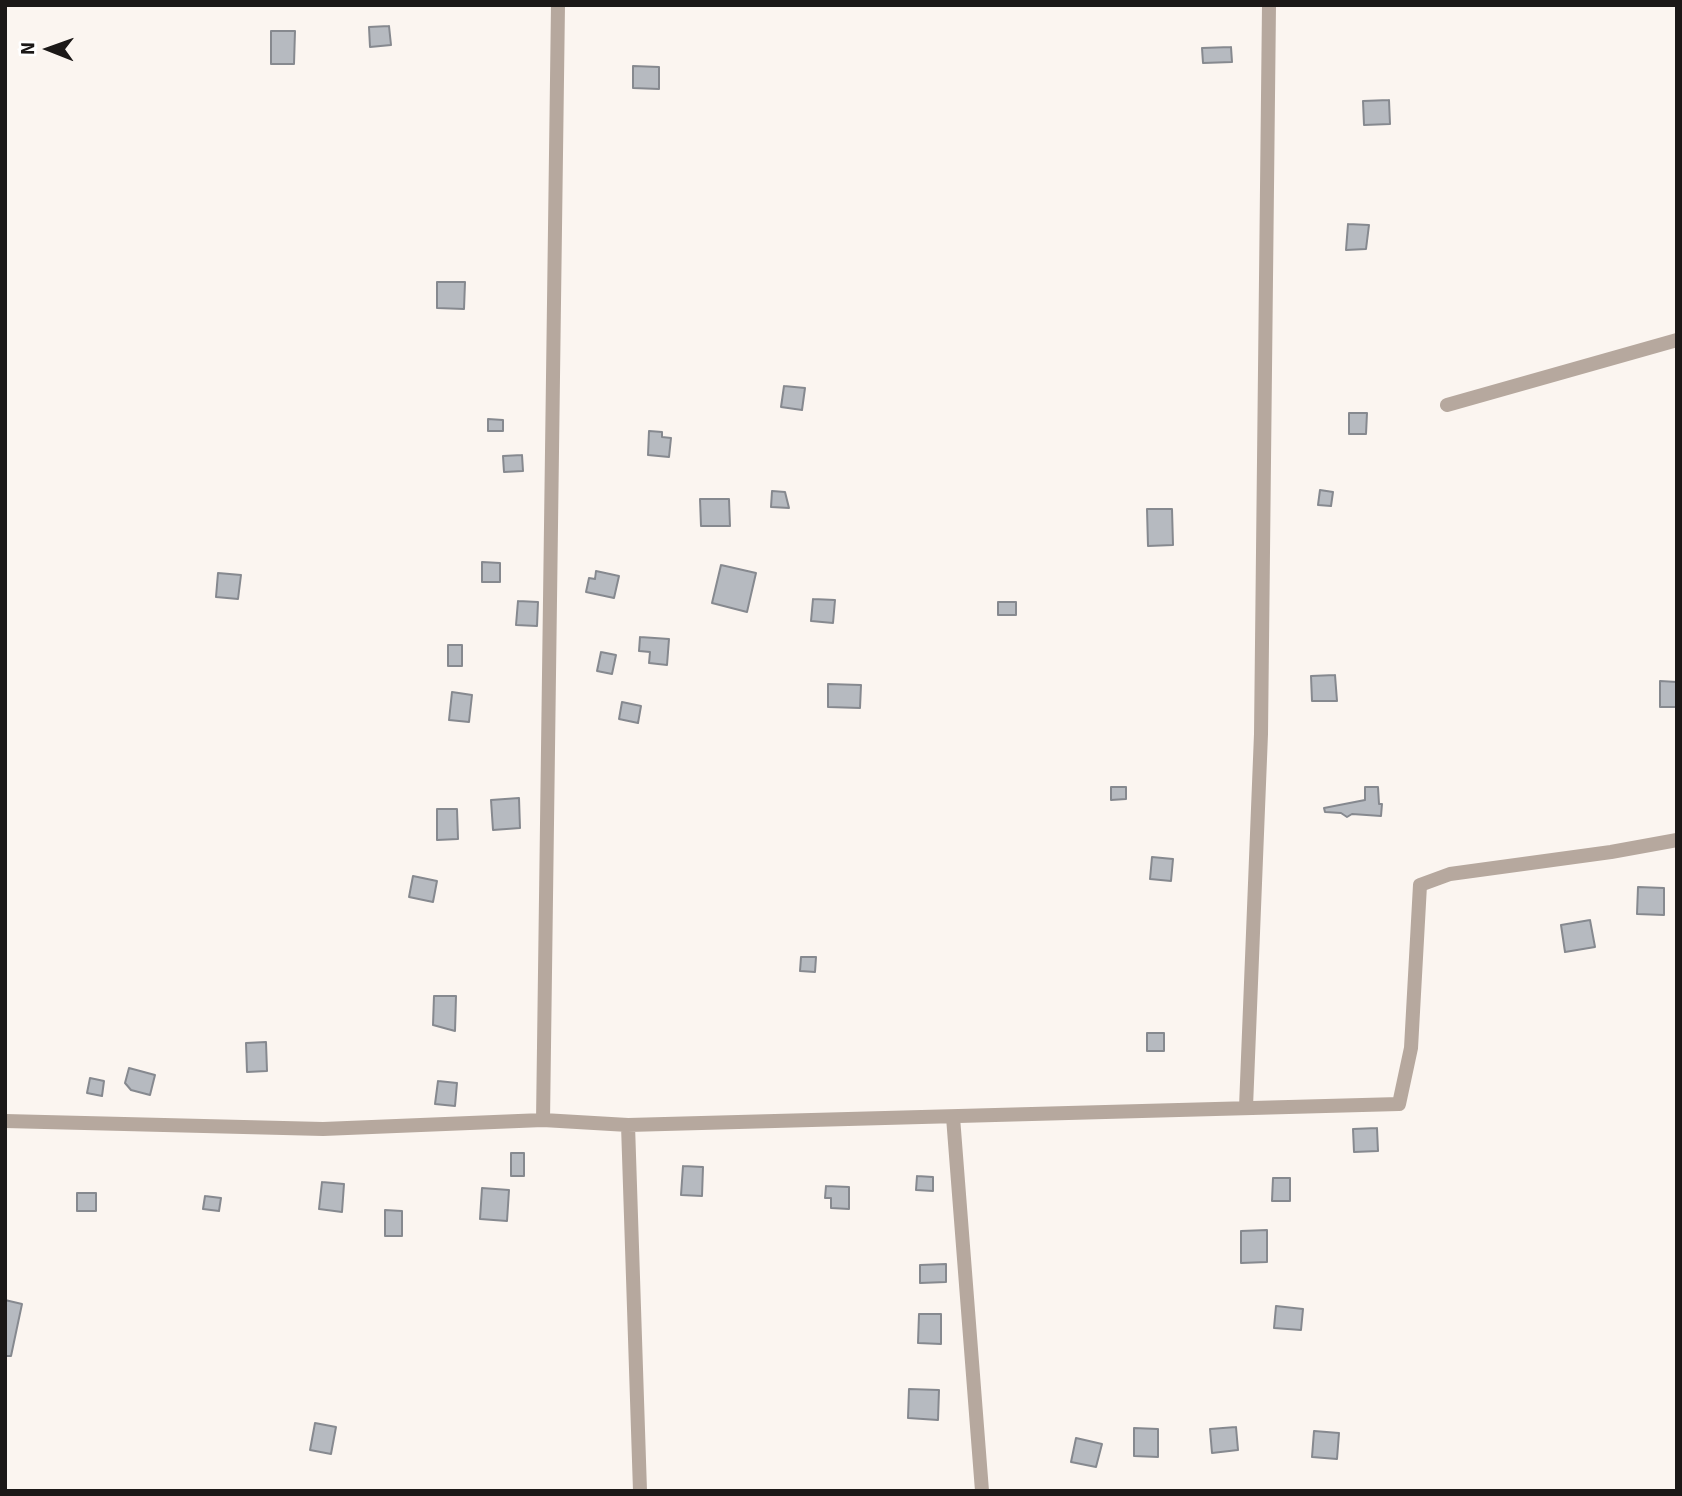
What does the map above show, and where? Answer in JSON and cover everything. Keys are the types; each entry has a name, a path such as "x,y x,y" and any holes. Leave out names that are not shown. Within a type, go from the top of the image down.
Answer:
{"street":[{"path":"543,1120 558,5"},
{"path":"1246,1107 1261,734 1269,5"},
{"path":"1447,405 1677,340"},
{"path":"5,1121 323,1129 543,1120 628,1125 1399,1104 1411,1048 1420,885 1451,874 1677,840"},
{"path":"953,1117 982,1491"},
{"path":"628,1125 640,1491"}],"building":[{"path":"389,26 391,45 370,47 369,27"},
{"path":"271,31 295,31 294,64 271,64"},
{"path":"1231,47 1232,62 1203,63 1202,48"},
{"path":"633,66 659,67 659,89 633,88"},
{"path":"1389,100 1390,124 1364,125 1363,101"},
{"path":"1348,224 1369,225 1366,249 1346,250"},
{"path":"437,282 465,282 464,309 437,308"},
{"path":"784,386 805,388 802,410 781,407"},
{"path":"1349,413 1367,413 1366,434 1349,434"},
{"path":"488,419 503,420 503,431 488,431"},
{"path":"649,431 662,432 662,437 671,438 669,457 648,455"},
{"path":"522,455 523,471 504,472 503,456"},
{"path":"1320,490 1333,492 1331,506 1318,505"},
{"path":"772,491 785,492 789,508 771,507"},
{"path":"700,499 729,499 730,526 701,526"},
{"path":"1147,509 1172,509 1173,545 1148,546"},
{"path":"482,562 500,563 500,582 482,582"},
{"path":"721,565 756,573 747,612 712,603"},
{"path":"596,571 619,576 614,598 586,592 589,578 595,579"},
{"path":"218,573 241,575 238,599 216,597"},
{"path":"813,599 835,600 833,623 811,621"},
{"path":"518,601 538,602 537,626 516,625"},
{"path":"998,602 1016,602 1016,615 998,615"},
{"path":"640,637 669,639 667,665 649,663 650,652 639,651"},
{"path":"448,645 462,645 462,666 448,666"},
{"path":"601,652 616,655 612,674 597,671"},
{"path":"1335,675 1337,701 1312,701 1311,676"},
{"path":"1660,681 1677,682 1677,707 1660,707"},
{"path":"828,684 861,685 860,708 828,707"},
{"path":"452,692 472,695 469,722 449,720"},
{"path":"622,702 641,706 638,723 619,719"},
{"path":"1111,787 1126,787 1126,799 1111,800"},
{"path":"1365,787 1378,787 1379,804 1382,804 1381,816 1352,814 1347,817 1341,813 1325,812 1324,808 1365,800"},
{"path":"519,798 520,828 493,830 491,800"},
{"path":"437,809 457,809 458,839 437,840"},
{"path":"1152,857 1173,859 1171,881 1150,879"},
{"path":"413,876 437,881 433,902 409,897"},
{"path":"1638,887 1664,888 1664,915 1637,914"},
{"path":"1590,920 1595,947 1565,952 1561,925"},
{"path":"801,957 816,957 815,972 800,971"},
{"path":"434,996 456,996 455,1031 433,1025"},
{"path":"1147,1033 1164,1033 1164,1051 1147,1051"},
{"path":"266,1042 267,1071 247,1072 246,1043"},
{"path":"129,1068 155,1075 150,1095 131,1090 125,1083"},
{"path":"90,1078 104,1081 102,1096 87,1093"},
{"path":"438,1081 457,1083 455,1106 435,1104"},
{"path":"1377,1128 1378,1151 1354,1152 1353,1129"},
{"path":"511,1153 524,1153 524,1176 511,1176"},
{"path":"683,1166 703,1167 702,1196 681,1195"},
{"path":"917,1176 933,1177 933,1191 916,1190"},
{"path":"1273,1178 1290,1178 1290,1201 1272,1201"},
{"path":"322,1182 344,1184 342,1212 319,1209"},
{"path":"826,1186 849,1187 849,1209 831,1208 831,1198 825,1198"},
{"path":"482,1188 509,1190 507,1221 480,1219"},
{"path":"77,1193 96,1193 96,1211 77,1211"},
{"path":"205,1196 221,1198 219,1211 203,1209"},
{"path":"385,1210 402,1211 402,1236 385,1236"},
{"path":"1267,1230 1267,1262 1241,1263 1241,1231"},
{"path":"946,1264 946,1282 920,1283 920,1265"},
{"path":"5,1300 22,1304 11,1356 5,1356"},
{"path":"1276,1306 1303,1309 1301,1330 1274,1328"},
{"path":"919,1314 941,1314 941,1344 918,1343"},
{"path":"909,1389 939,1390 938,1420 908,1418"},
{"path":"315,1423 336,1427 331,1454 310,1450"},
{"path":"1236,1427 1238,1450 1212,1453 1210,1429"},
{"path":"1134,1428 1158,1429 1158,1457 1134,1456"},
{"path":"1314,1431 1339,1433 1337,1459 1312,1457"},
{"path":"1076,1438 1102,1444 1096,1467 1071,1462"}]}
